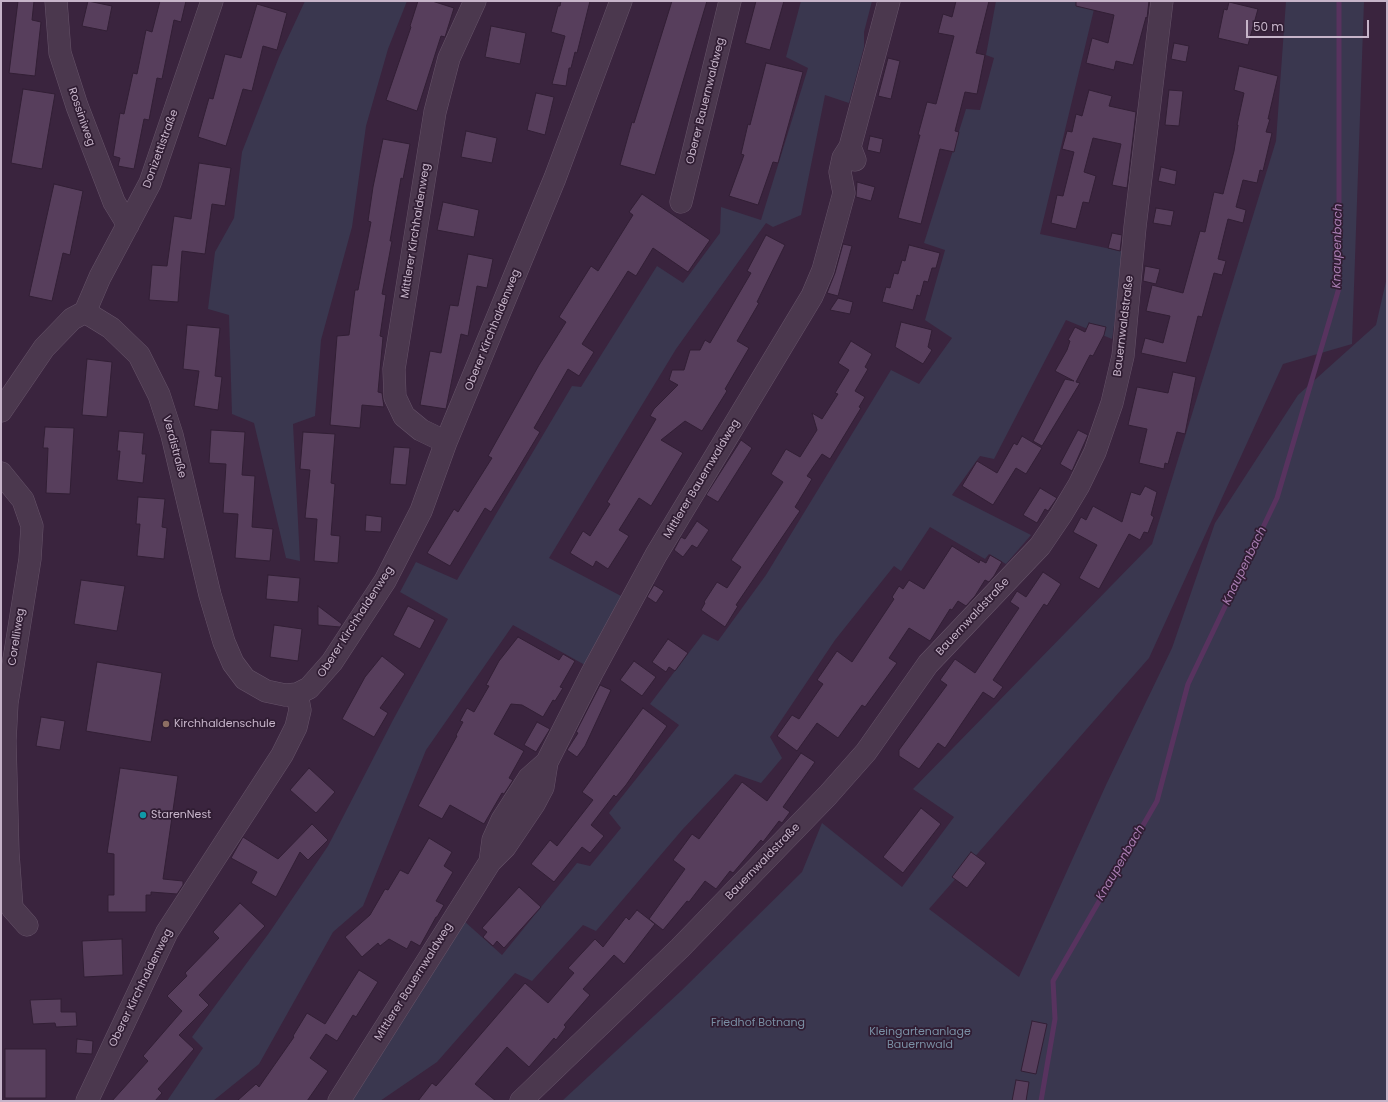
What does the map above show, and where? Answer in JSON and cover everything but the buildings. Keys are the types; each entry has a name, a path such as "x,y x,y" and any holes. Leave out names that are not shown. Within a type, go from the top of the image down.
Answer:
{"street":[{"name":"Rossiniweg","path":"56,1 60,53 77,106 114,202 128,225"},
{"name":"Donizettistraße","path":"86,312 100,277 150,183 212,1"},
{"name":"Mittlerer Kirchhaldenweg","path":"446,442 421,430 404,416 395,396 394,369 435,112 449,58 475,1"},
{"name":"Oberer Kirchhaldenweg","path":"87,1101 166,932 282,756 296,727 300,710 297,694 309,688 328,667 385,581 421,511 446,442 555,178 621,1"},
{"name":"Oberer Bauernwaldweg","path":"681,202 730,1"},
{"name":"Mittlerer Bauernwaldweg","path":"339,1101 490,862 493,840 510,825 526,800 529,778 547,762 592,673 656,555 812,296 823,270 844,193 840,172 843,158 850,147 889,1"},
{"name":"Bauernwaldstraße","path":"521,1101 680,948 828,795 866,752 928,664 1040,546 1079,485 1095,452 1112,403 1123,356 1135,227 1162,1"},
{"path":"1,411 44,348 72,319 86,312"},
{"name":"Verdistraße","path":"86,312 111,328 139,355 159,395 172,435 210,595 224,642 233,664 245,679 266,691 285,695 297,694"},
{"name":"Corelliweg","path":"1,473 23,500 32,526 30,559 7,703 5,741 8,853 12,908 27,925"}],"green space":[{"path":"305,1 407,1 388,49 366,126 352,227 321,340 315,416 293,424 300,561 286,558 254,423 232,414 229,315 208,309 215,252 234,218 242,152 279,57"},
{"path":"801,1 872,1 864,32 864,47 849,103 825,95 801,215 773,227 766,223 676,349 549,558 623,597 585,665 513,625 426,750 363,906 333,932 259,1064 213,1101 167,1101 203,1048 192,1037 269,933 328,846 393,720 448,619 400,592 416,562 457,580 572,386 581,387 657,266 683,283 720,233 721,207 761,220 808,68 786,57"},
{"path":"996,1 1096,1 1040,234 1125,252 1112,339 1066,320 994,459 980,456 952,495 1031,535 1006,564 989,554 985,559 930,527 901,571 894,566 835,640 770,737 782,758 761,783 735,774 682,830 596,931 583,925 532,981 515,973 437,1062 380,1101 350,1101 464,921 502,955 577,863 590,866 621,828 609,813 679,725 650,704 703,634 718,641 766,575 891,370 919,384 952,338 925,320 945,250 924,243 966,109 980,110 994,58 986,55"},
{"path":"1286,1 1364,1 1352,344 1283,364 1149,658 929,909 1019,977 1106,785 1172,648 1215,523 1298,395 1376,325 1387,277 1387,1101 562,1101 681,991 802,872 822,823 902,887 954,817 913,789 1152,544 1276,141"}],"waterway":[{"name":"Knaupenbach","path":"1041,1101 1055,1019 1053,981 1157,801 1188,684 1277,498 1339,288 1339,1"}],"place":[{"name":"Kirchhaldenschule","path":"166,724"},
{"name":"StarenNest","path":"143,815"}],"park label":[{"name":"Friedhof Botnang","path":"758,1023"},
{"name":"Kleingartenanlage Bauernwald","path":"920,1038"}]}
